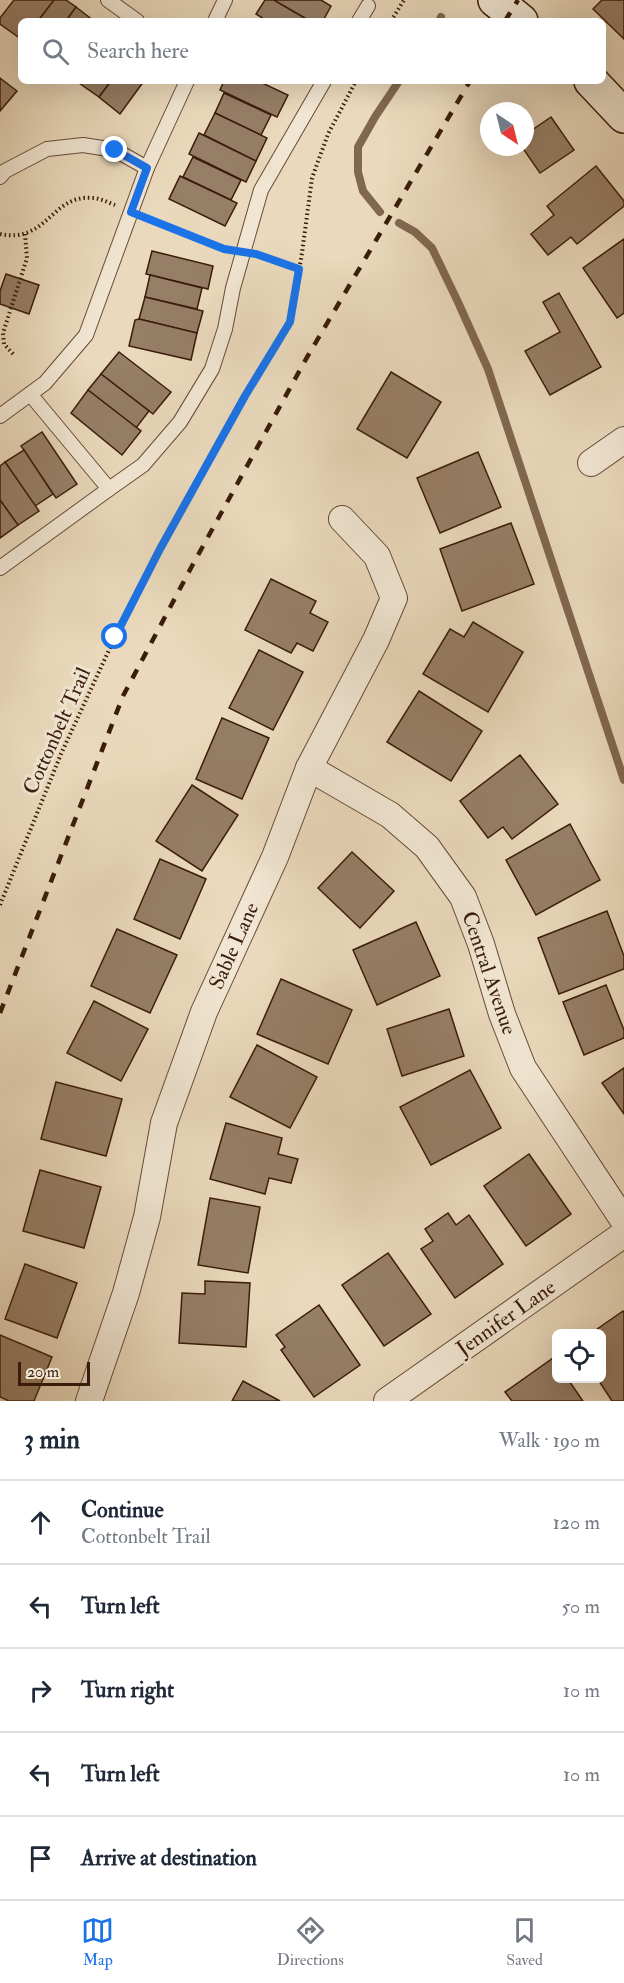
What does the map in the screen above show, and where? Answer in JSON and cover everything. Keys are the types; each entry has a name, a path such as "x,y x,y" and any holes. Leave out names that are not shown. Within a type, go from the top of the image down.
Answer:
{"street":[{"path":"495,0 517,18"},
{"path":"594,84 624,116"},
{"path":"591,463 624,440"},
{"name":"Sable Lane","path":"89,1401 126,1293 147,1217 164,1123 204,1012 275,857 309,768 376,640 394,598 377,556 342,519"},
{"name":"Central Avenue","path":"309,768 390,814 427,848 463,897 481,944 502,1014 523,1068 624,1221"},
{"name":"Jennifer Lane","path":"387,1401 624,1234"}],"lane":[{"path":"108,0 133,18"},
{"path":"216,18 225,0"},
{"path":"361,18 368,6"},
{"path":"0,416 45,383 86,335 147,168 187,84"},
{"path":"0,568 143,465 180,422 212,369 225,329 233,288 261,190 322,84"},
{"path":"0,177 5,171 47,149 83,145 115,150 147,168"},
{"path":"30,394 109,489"}],"path":[{"path":"393,18 404,0"},
{"name":"Cottonbelt Trail","path":"0,905 61,754 115,637 160,549 245,396 290,322 312,178 328,134 354,84"},
{"path":"0,234 7,236 25,234 44,225 65,203 82,198 95,198 224,249 256,254 299,269"},
{"path":"13,354 4,344 3,333 27,258 25,234"}],"building":[{"path":"14,0 54,0 40,18 18,18 18,37 0,24 0,18"},
{"path":"54,0 66,0 76,7 68,18 40,18"},
{"path":"265,0 274,0 305,18 262,18 256,14"},
{"path":"274,0 321,0 331,6 325,18 305,18"},
{"path":"602,0 624,0 624,39 606,22 606,18 602,18 593,9"},
{"path":"76,7 90,18 68,18"},
{"path":"0,78 17,91 0,111"},
{"path":"80,84 109,84 99,97"},
{"path":"109,84 142,84 120,114 99,97"},
{"path":"223,84 264,84 288,95 277,117 220,90"},
{"path":"224,93 271,115 261,135 215,113"},
{"path":"215,113 267,138 256,161 204,135"},
{"path":"551,117 574,150 540,173 528,156 534,156 534,129"},
{"path":"199,133 256,161 246,182 189,154"},
{"path":"193,157 241,180 231,200 183,177"},
{"path":"596,166 624,201 624,206 577,244 571,237 548,255 531,234 554,215 547,206"},
{"path":"180,176 237,203 225,226 169,199"},
{"path":"624,239 624,313 617,318 583,268"},
{"path":"152,251 213,266 208,289 146,274"},
{"path":"6,274 39,285 29,314 0,304 0,291"},
{"path":"150,275 202,288 197,309 145,297"},
{"path":"559,293 601,367 550,395 525,351 560,332 543,302"},
{"path":"145,297 203,311 197,333 139,319"},
{"path":"135,320 197,333 191,360 129,346"},
{"path":"119,352 171,392 153,414 101,374"},
{"path":"391,372 441,402 407,458 357,429"},
{"path":"101,374 149,411 136,428 88,390"},
{"path":"88,390 141,431 122,455 71,413"},
{"path":"42,432 77,484 56,498 21,446"},
{"path":"24,450 53,494 35,506 5,462"},
{"path":"478,452 501,507 440,533 417,478"},
{"path":"5,462 39,511 18,525 0,500 0,466"},
{"path":"0,500 18,525 0,538"},
{"path":"511,523 534,584 462,611 440,549"},
{"path":"271,579 316,601 310,613 328,622 313,651 297,643 291,653 245,630"},
{"path":"473,622 523,652 488,712 423,674 450,629 464,637"},
{"path":"259,650 303,672 273,730 229,708"},
{"path":"419,691 482,731 451,781 387,742"},
{"path":"222,718 269,738 242,799 196,779"},
{"path":"520,755 558,804 512,839 503,827 488,838 460,801"},
{"path":"192,785 238,815 202,871 156,841"},
{"path":"570,824 600,880 536,915 506,860"},
{"path":"352,852 394,891 360,928 318,888"},
{"path":"160,859 206,879 180,939 134,919"},
{"path":"607,911 624,956 624,969 559,994 538,938"},
{"path":"416,922 440,976 377,1005 353,950"},
{"path":"117,929 177,955 150,1013 91,986"},
{"path":"281,979 352,1010 328,1064 257,1034"},
{"path":"606,985 624,1030 624,1038 584,1055 563,1002"},
{"path":"94,1001 148,1029 121,1081 67,1053"},
{"path":"449,1009 464,1056 402,1076 387,1029"},
{"path":"257,1045 317,1077 290,1128 230,1097"},
{"path":"624,1068 624,1114 602,1083"},
{"path":"470,1070 501,1128 431,1165 400,1107"},
{"path":"56,1082 122,1099 106,1156 41,1139"},
{"path":"226,1123 282,1138 278,1154 298,1159 291,1183 269,1178 265,1194 210,1179"},
{"path":"529,1154 571,1214 526,1246 484,1186"},
{"path":"40,1170 101,1187 84,1248 23,1231"},
{"path":"210,1198 260,1207 248,1273 198,1265"},
{"path":"448,1213 456,1225 469,1215 503,1264 455,1298 421,1249 433,1241 425,1229"},
{"path":"388,1253 431,1314 384,1346 342,1285"},
{"path":"25,1264 77,1283 57,1338 5,1319"},
{"path":"205,1281 250,1283 246,1347 179,1343 182,1293 205,1294"},
{"path":"319,1305 360,1365 314,1397 281,1350 285,1347 276,1335"},
{"path":"623,1311 624,1401 612,1401 600,1383 606,1383 606,1329 597,1329"},
{"path":"0,1335 52,1357 34,1401 9,1401 0,1397"},
{"path":"552,1359 552,1383 570,1383 583,1401 512,1401 505,1392"},
{"path":"243,1381 280,1401 232,1401"}],"waterway":[{"path":"380,212 363,191 358,172 358,147 397,84"},
{"path":"399,223 415,232 432,248 488,369 624,780"}],"railway":[{"path":"507,18 518,0"},
{"path":"0,1013 123,696 306,359 468,84"}],"route":[{"path":"115,150 147,168 131,212 224,249 256,254 299,269 290,322 245,396 160,549 115,637"}]}
